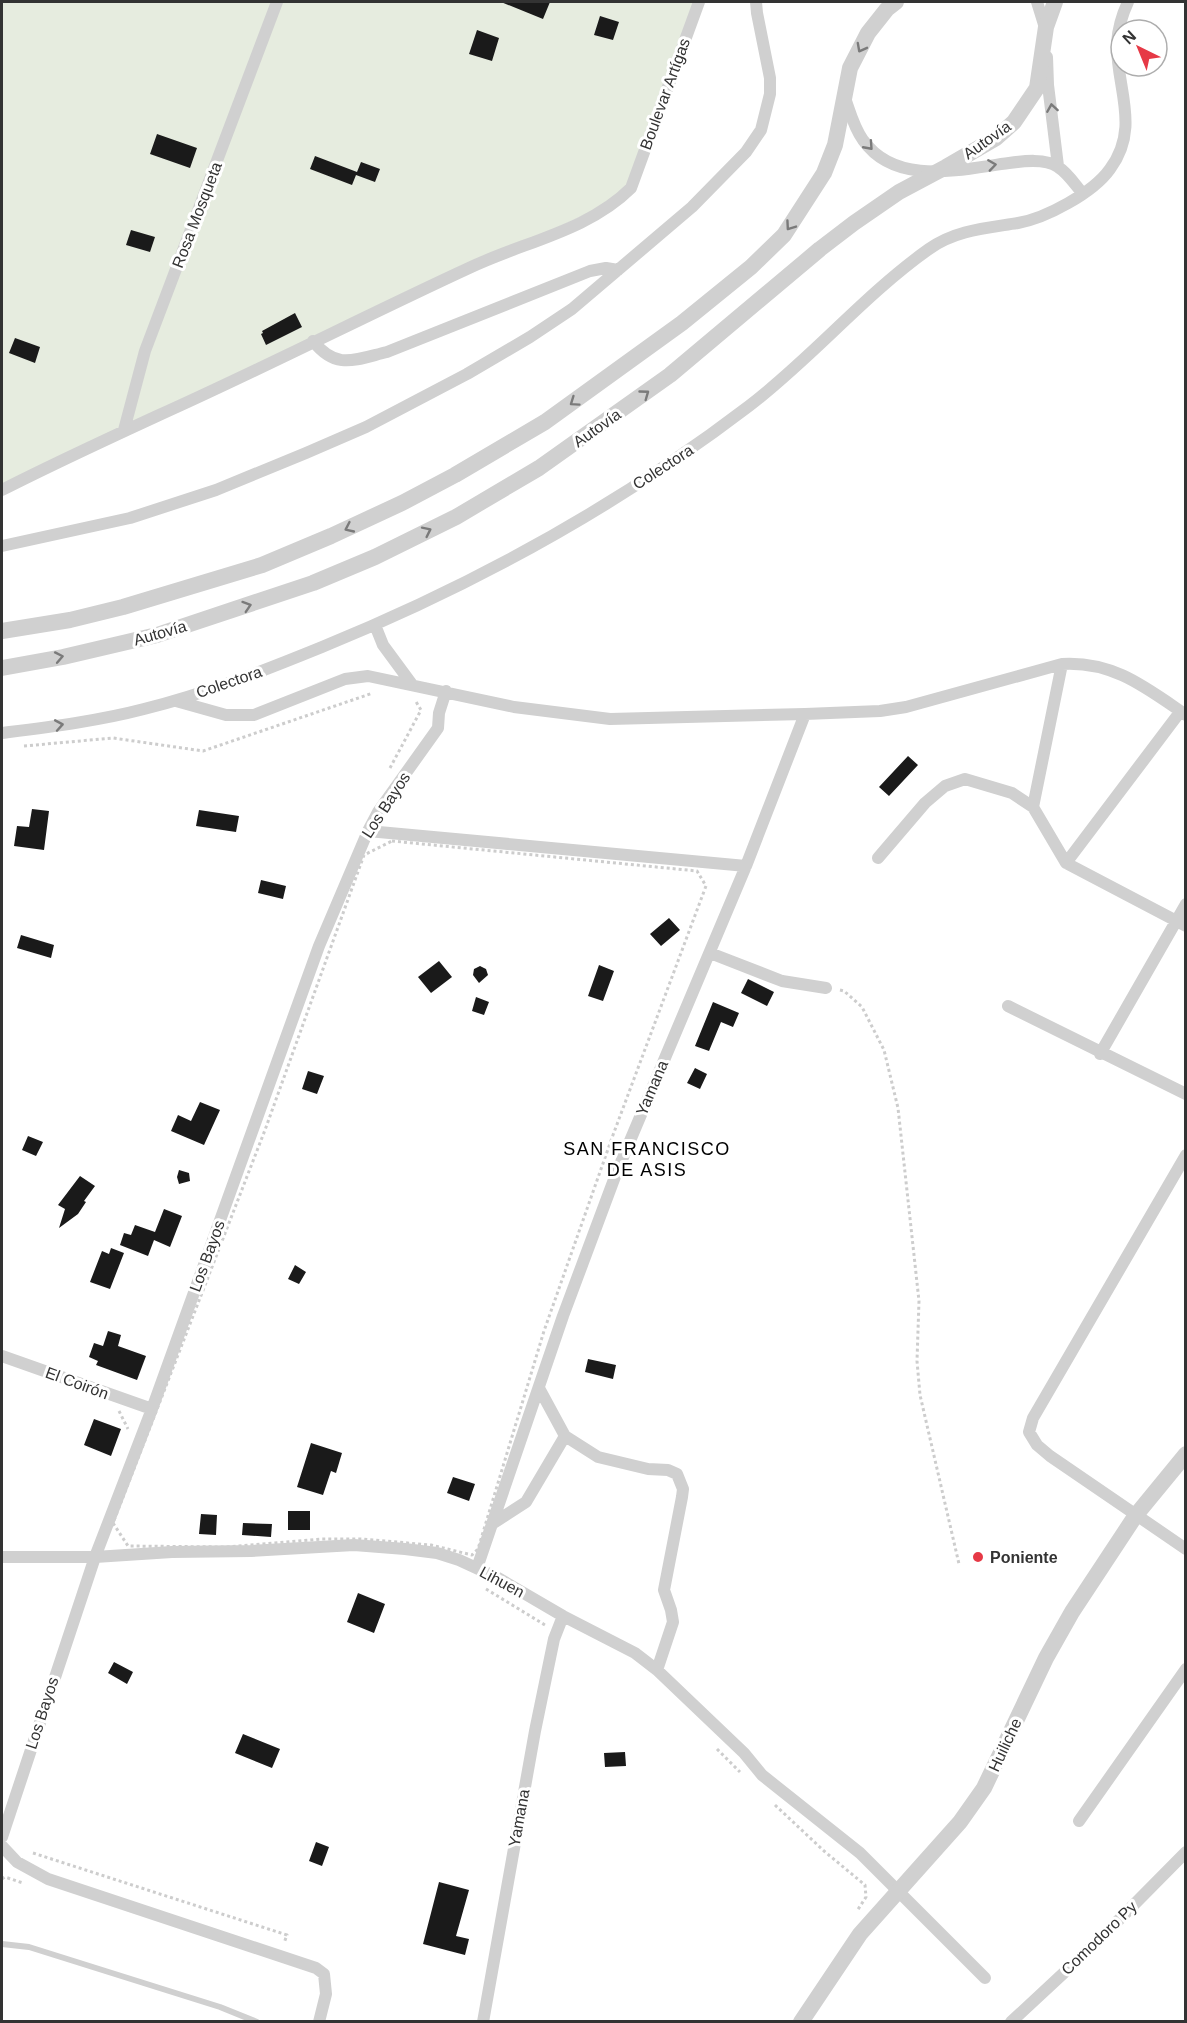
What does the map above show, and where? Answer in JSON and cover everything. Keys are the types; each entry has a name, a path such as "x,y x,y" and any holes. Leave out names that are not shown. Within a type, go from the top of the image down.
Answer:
{"street":[{"name":"Rosa Mosqueta","path":"124,430 145,351 277,2"},
{"name":"Boulevar Artígas","path":"313,341 485,260 574,225 608,207 631,188 699,2"},
{"path":"2,546 130,518 216,490 366,427 467,374 572,309 692,207 746,152 761,130 770,94 770,78 756,2"},
{"path":"2,631 70,620 123,607 262,564 402,503 545,422 682,323 751,267 784,235 824,173 835,145 850,68 868,33 887,9 896,2"},
{"path":"1037,2 1046,27 1048,85 1058,166"},
{"name":"Autovía","path":"2,668 63,657 157,635 313,583 365,561 456,517 539,468 670,375 820,249 899,192 996,138 1022,112 1037,88 1046,27 1055,2"},
{"name":"Colectora","path":"2,733 133,712 176,701 249,676 412,609 590,515 690,450 795,369 870,298 931,247 963,233 1022,222 1048,214 1083,194 1110,171 1126,133 1127,119 1117,45 1120,21 1128,2"},
{"path":"844,94 862,140 879,157 901,167 934,173 1020,161 1040,161 1058,166 1083,194"},
{"path":"2,490 313,341 323,353 332,359 352,360 375,355 398,348 590,271 606,268 618,270"},
{"path":"375,625 383,645 411,683"},
{"path":"176,701 226,715 254,715 345,679 368,676 411,683 514,707 610,719 805,714 880,711 906,707 1062,664 1095,665 1123,674 1183,713 1066,863"},
{"path":"1033,807 1062,664"},
{"name":"Los Bayos","path":"2,1837 95,1557 152,1409 319,946 378,812 438,728 439,713 446,691"},
{"name":"Yamana","path":"477,1568 616,1174 746,866 805,714"},
{"path":"878,858 925,803 945,786 965,779 1012,793 1033,807 1066,863 1180,923"},
{"path":"368,831 746,866"},
{"path":"1100,1054 1180,923 1185,904"},
{"path":"710,953 782,981 826,988"},
{"path":"1008,1006 1100,1054 1185,1094"},
{"path":"1185,1155 1033,1418 1029,1432 1037,1445 1050,1456 1185,1549"},
{"name":"El Coirón","path":"2,1356 152,1409"},
{"path":"539,1388 565,1436 598,1457 648,1469 669,1470 677,1474 682,1497 664,1590 673,1622 657,1670"},
{"path":"492,1524 526,1502 565,1436"},
{"name":"Huiliche","path":"801,2022 860,1934 960,1822 984,1788 1046,1658 1072,1612 1136,1515 1185,1454"},
{"name":"Lihuen","path":"2,1557 95,1557 354,1545 437,1553 459,1560 498,1578 563,1616 635,1653 657,1670 744,1753 762,1775 860,1854 985,1977"},
{"name":"Yamana","path":"483,2022 535,1731 554,1639 563,1616"},
{"path":"1079,1821 1185,1669"},
{"path":"2,1846 17,1862 48,1879 316,1968 324,1974 326,1994 319,2022"},
{"name":"Comodoro Py","path":"1011,2022 1096,1943 1185,1852"}],"lane":[{"path":"2,1944 30,1947 220,2007 257,2022"}],"path":[{"path":"24,746 113,738 203,751 372,693 382,695"},
{"path":"385,777 421,710 415,700"},
{"path":"392,841 697,871 706,886 613,1135 544,1331 478,1549 472,1555 431,1545 362,1539 321,1539 227,1546 128,1546 113,1523 265,1130 364,855 392,841"},
{"path":"826,988 844,991 861,1007 884,1050 898,1108 919,1300 917,1360 920,1395 959,1564"},
{"path":"126,1435 129,1430"},
{"path":"483,1585 488,1591 546,1625 545,1631"},
{"path":"716,1748 740,1772"},
{"path":"774,1804 824,1851 865,1885 866,1897 854,1915"},
{"path":"32,1853 287,1935 280,1956"},
{"path":"2,1879 5,1877 27,1884"}],"shaded area":[{"path":"2,2 699,2 622,197 2,490"}],"building":[{"path":"501,2 550,2 543,19"},
{"path":"600,16 619,22 613,40 594,35"},
{"path":"477,30 499,38 492,61 469,54"},
{"path":"157,134 197,148 190,168 150,154"},
{"path":"315,156 357,172 361,162 380,169 375,182 356,175 352,185 310,169"},
{"path":"131,230 155,237 150,252 126,245"},
{"path":"295,313 302,327 266,345 262,331"},
{"path":"15,338 40,347 35,363 9,353"},
{"path":"908,756 918,765 889,796 879,787"},
{"path":"32,809 49,811 44,850 14,846 17,826 29,827"},
{"path":"199,810 239,816 236,832 196,826"},
{"path":"261,880 286,886 283,899 258,893"},
{"path":"669,918 680,930 661,946 650,934"},
{"path":"21,935 54,945 51,958 17,948"},
{"path":"439,961 452,977 431,993 418,977"},
{"path":"599,965 614,971 603,1001 588,996"},
{"path":"480,966 486,969 488,975 479,983 473,975 474,969"},
{"path":"748,979 774,992 767,1006 741,993"},
{"path":"476,997 489,1002 484,1015 472,1011"},
{"path":"713,1002 739,1013 733,1027 721,1022 709,1051 695,1046"},
{"path":"695,1068 707,1074 700,1089 687,1083"},
{"path":"308,1071 324,1076 317,1094 302,1089"},
{"path":"200,1102 220,1110 204,1145 171,1131 178,1115 191,1121"},
{"path":"28,1136 43,1142 36,1156 22,1150"},
{"path":"179,1170 189,1173 190,1181 179,1184 177,1177"},
{"path":"80,1176 95,1186 78,1214 59,1228 65,1209 58,1205"},
{"path":"164,1209 182,1216 170,1247 154,1240 148,1256 120,1245 124,1233 131,1235 135,1225 155,1232"},
{"path":"111,1248 124,1253 110,1289 90,1282 102,1251 109,1254"},
{"path":"295,1265 306,1272 299,1284 288,1279"},
{"path":"108,1331 121,1335 118,1346 146,1356 137,1380 96,1365 98,1361 89,1357 94,1343 103,1346"},
{"path":"588,1359 616,1365 613,1379 585,1372"},
{"path":"94,1419 121,1429 111,1456 84,1445"},
{"path":"311,1443 342,1453 336,1473 331,1471 323,1495 297,1487"},
{"path":"453,1477 475,1484 469,1501 447,1493"},
{"path":"288,1511 310,1511 310,1530 288,1530"},
{"path":"201,1514 217,1515 216,1535 199,1534"},
{"path":"243,1523 272,1524 271,1537 242,1535"},
{"path":"358,1593 385,1604 374,1633 347,1622"},
{"path":"114,1662 133,1672 127,1684 108,1673"},
{"path":"243,1734 280,1749 272,1768 235,1753"},
{"path":"625,1752 626,1766 605,1767 604,1753"},
{"path":"316,1842 329,1847 322,1866 309,1861"},
{"path":"439,1882 469,1890 456,1936 469,1939 465,1955 423,1944"}],"place":[{"name":"Poniente","path":"978,1557"}],"district":[{"name":"SAN FRANCISCO DE ASIS","path":"647,1159"}]}
